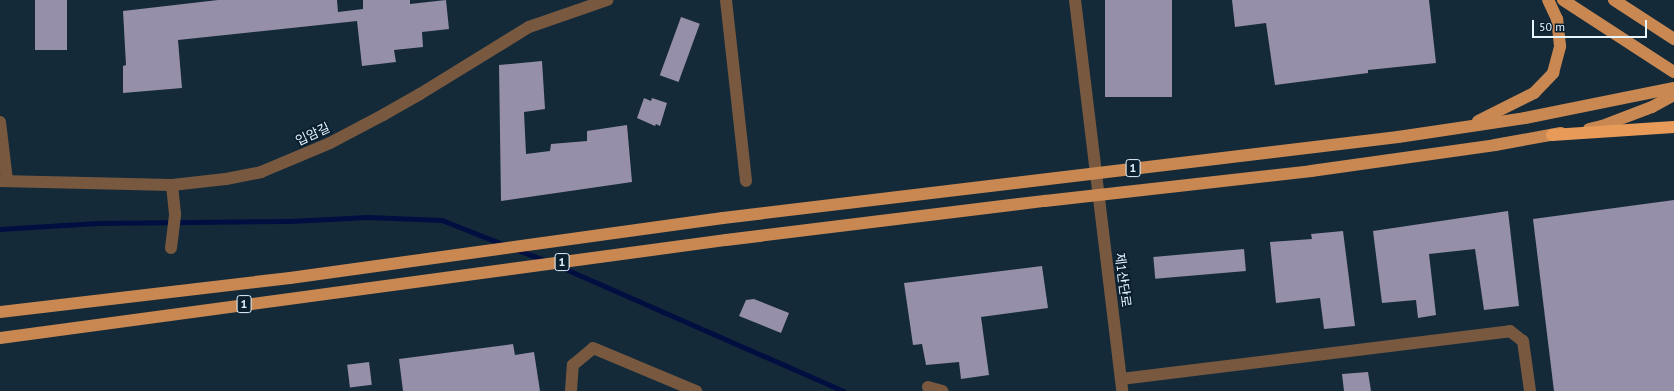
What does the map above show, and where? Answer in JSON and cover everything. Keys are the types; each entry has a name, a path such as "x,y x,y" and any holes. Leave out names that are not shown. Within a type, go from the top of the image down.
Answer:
{"highway":[{"path":"1552,135 1674,127"}],"main road":[{"path":"1464,127 1534,94 1553,73 1560,46 1557,19 1548,0"},
{"path":"1563,0 1674,72"},
{"path":"1614,0 1674,39"},
{"name":"1","path":"0,312 290,278 723,218 1263,154 1464,127 1547,114 1674,88"},
{"name":"1","path":"0,338 635,252 1097,195 1311,171 1552,135 1602,126 1652,107 1674,95"}],"street":[{"name":"입암길","path":"3,181 172,185 226,179 261,172 330,144 420,94 529,27 606,0"},
{"path":"726,0 746,181"},
{"name":"제1산단로","path":"1075,0 1097,195 1122,385"},
{"path":"0,122 3,181"},
{"path":"171,248 175,214 172,185"},
{"path":"1122,385 1510,331 1523,340 1530,391"},
{"path":"571,391 573,365 594,348 696,391"},
{"path":"928,387 942,391"}],"building":[{"path":"35,0 67,0 67,50 35,50"},
{"path":"218,0 337,0 338,12 363,9 363,0 410,0 410,4 446,0 449,29 422,32 423,47 394,50 396,62 362,66 357,21 178,40 182,88 123,93 123,66 126,65 123,11"},
{"path":"1105,0 1172,0 1172,97 1105,97"},
{"path":"1232,0 1429,0 1436,63 1368,70 1368,73 1275,85 1266,23 1235,27"},
{"path":"681,17 700,24 679,82 660,75"},
{"path":"542,61 545,109 524,112 526,154 550,151 551,144 587,141 587,131 627,125 632,182 501,201 499,65"},
{"path":"644,98 651,101 652,98 667,103 660,126 656,124 655,126 637,118"},
{"path":"1674,200 1674,391 1554,391 1533,219"},
{"path":"1508,211 1519,306 1484,310 1475,249 1429,254 1436,315 1418,318 1416,300 1382,303 1373,231"},
{"path":"1343,231 1355,326 1324,329 1320,298 1276,303 1270,242 1312,239 1311,234"},
{"path":"1244,249 1246,271 1155,279 1153,257"},
{"path":"1042,266 1048,308 981,317 989,375 961,379 959,362 926,365 922,344 913,345 904,283"},
{"path":"754,299 789,313 781,333 739,316 746,300"},
{"path":"513,344 515,355 534,352 540,391 403,391 399,359"},
{"path":"369,362 372,385 350,388 347,365"},
{"path":"1368,372 1371,391 1344,391 1342,374"}],"waterway":[{"path":"0,229 97,223 291,221 367,217 442,220 505,245"},
{"path":"518,250 546,261"},
{"path":"559,266 844,391"}]}
